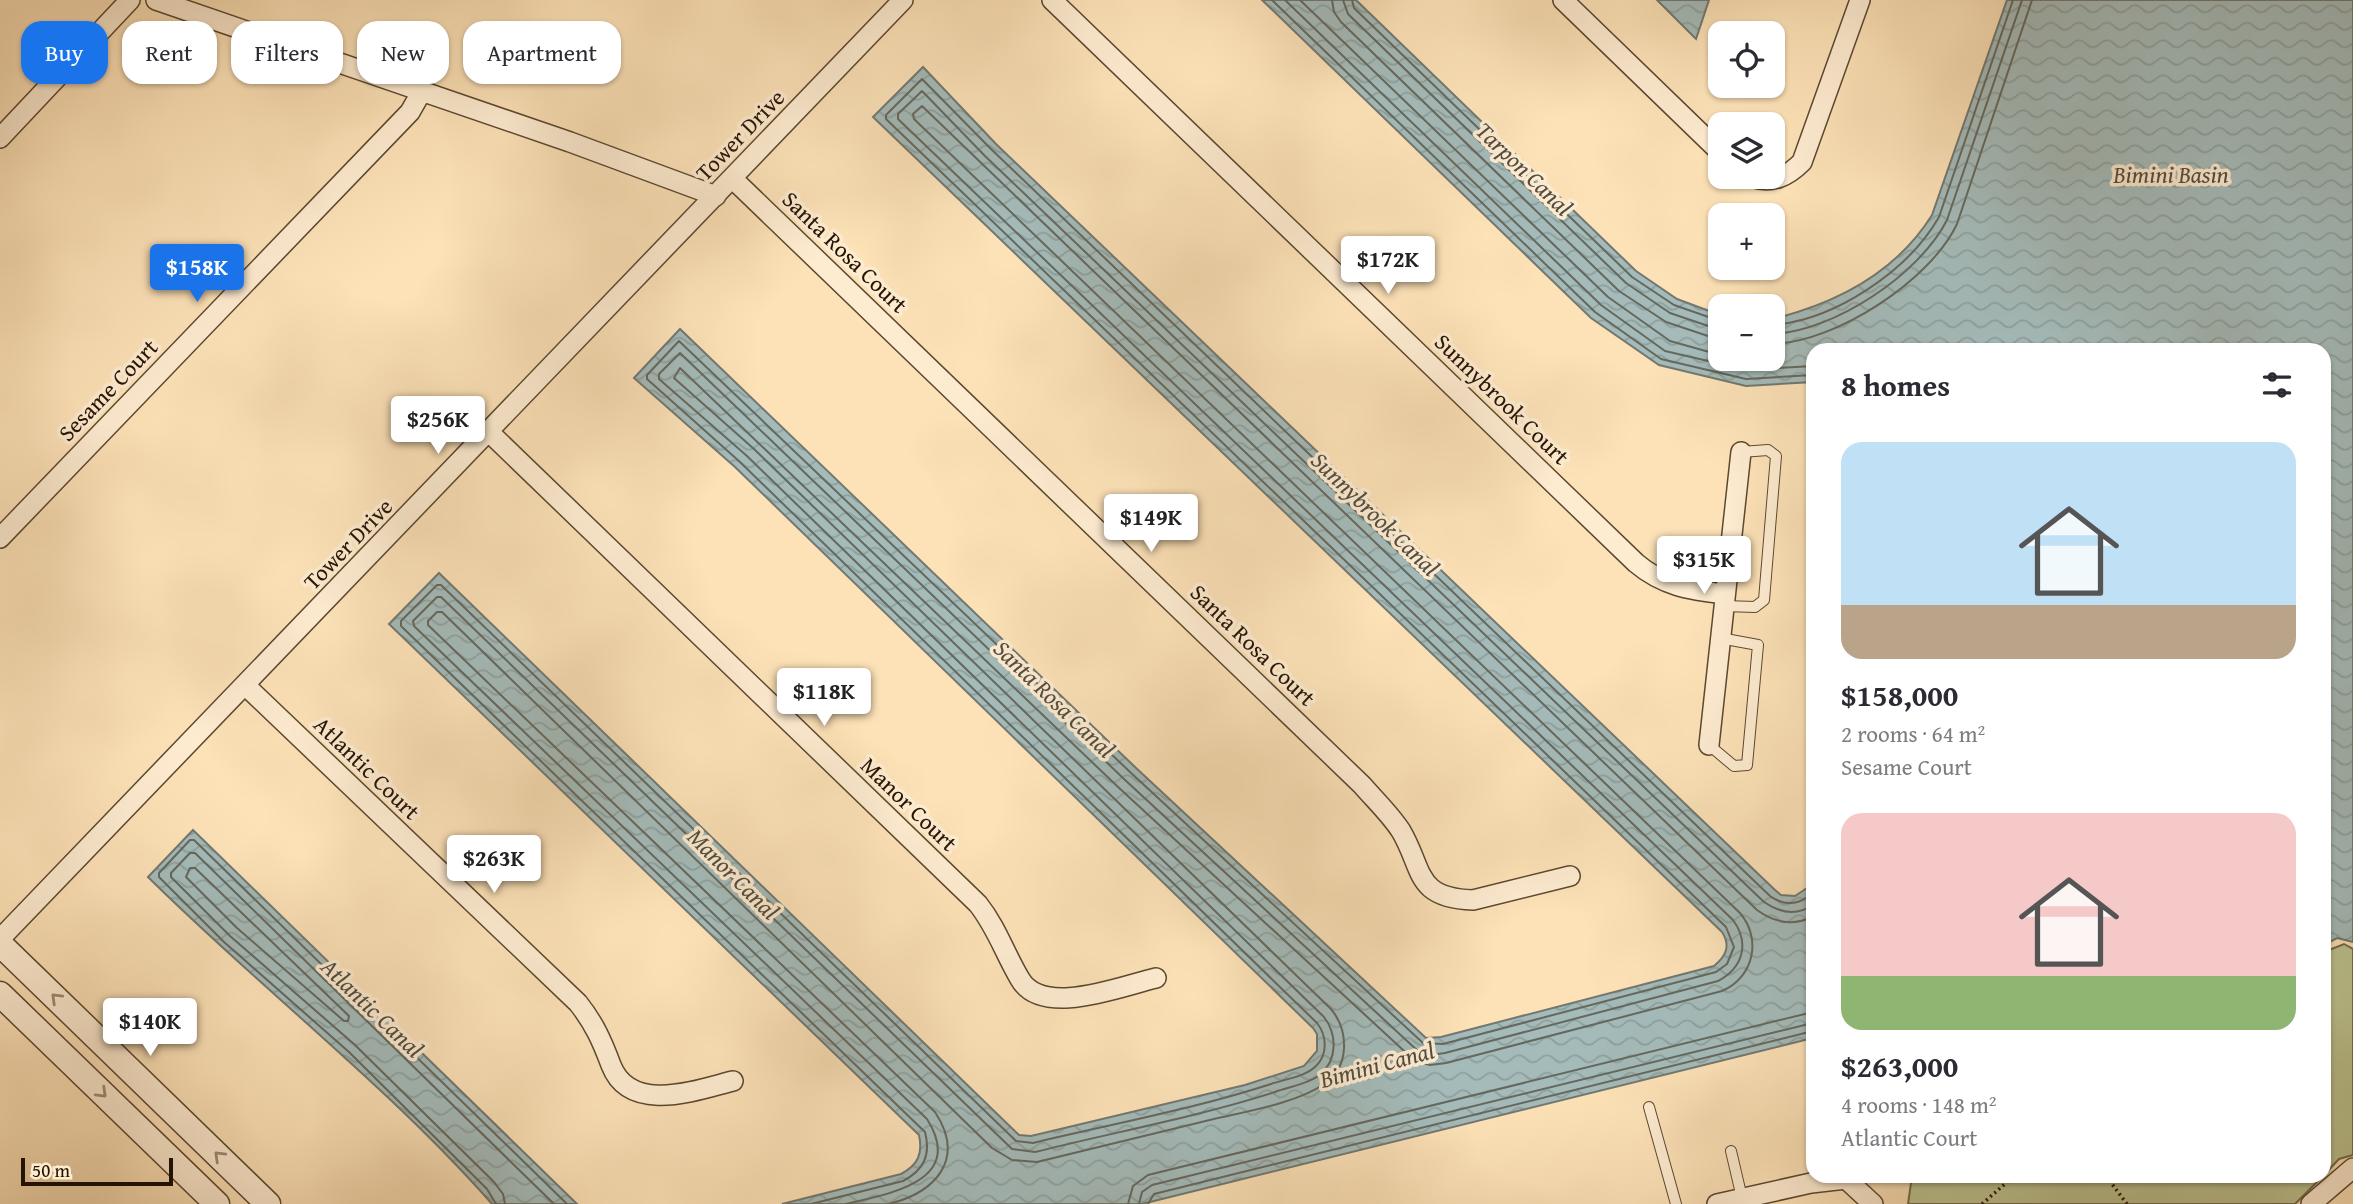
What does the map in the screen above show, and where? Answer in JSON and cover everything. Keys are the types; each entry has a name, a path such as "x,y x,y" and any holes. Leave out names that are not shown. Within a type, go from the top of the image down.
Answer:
{"street":[{"path":"0,138 131,0"},
{"path":"156,0 716,196"},
{"name":"Tower Drive","path":"0,939 903,0"},
{"name":"Sunnybrook Court","path":"1052,0 1636,563 1652,576 1674,586 1724,600"},
{"path":"1563,0 1708,140"},
{"path":"1785,174 1802,162 1860,0"},
{"name":"Sesame Court","path":"0,538 410,112 422,91"},
{"name":"Santa Rosa Court","path":"733,179 1362,785 1397,825 1417,872 1432,889 1457,899 1473,900 1570,876"},
{"name":"Manor Court","path":"489,432 978,904 995,927 1019,978 1028,990 1039,997 1052,999 1156,978"},
{"path":"1709,745 1741,452"},
{"name":"Atlantic Court","path":"246,686 578,1003 600,1034 611,1065 625,1083 637,1091 663,1096 733,1082"},
{"path":"0,944 268,1204"},
{"path":"0,994 217,1204"},
{"path":"2311,1204 2353,1168"},
{"path":"1717,1204 1811,1183"},
{"path":"1850,1183 1873,1204"}],"lane":[{"path":"1724,600 1755,607 1764,600 1776,456 1768,450 1741,452"},
{"path":"1709,745 1734,766 1747,765 1758,645 1720,638"},
{"path":"1649,1107 1676,1204"},
{"path":"1731,1151 1742,1198"}],"path":[{"path":"1982,1204 2006,1183"},
{"path":"2111,1183 2127,1204"}],"green space":[{"path":"2344,944 2353,949 2353,1155 2339,1159 2331,1168 2331,949"},
{"path":"1911,1183 2316,1183 2295,1204 1908,1204"}],"water":[{"name":"Bimini Basin","path":"1262,0 1356,0 1636,271 1677,299 1708,311 1708,371 1785,371 1785,316 1820,304 1863,283 1901,253 1932,215 2007,0 2353,0 2353,942 2337,938 2331,941 2331,343 1806,343 1806,382 1746,386 1659,365 1591,318"},
{"path":"1657,0 1709,0 1696,39"},
{"path":"923,67 996,144 1775,890 1781,895 1795,896 1806,889 1806,1040 1142,1204 782,1204 901,1174 912,1167 918,1158 919,1135 389,624 439,573 1019,1135 1031,1136 1245,1085 1304,1066 1317,1051 1317,1034 735,467 634,378 680,329 1135,767 1426,1038 1441,1037 1714,966 1724,955 1727,946 1722,932 873,117"},
{"name":"Atlantic Canal","path":"193,830 577,1204 492,1204 410,1118 148,877"}],"water label":[{"name":"Tarpon Canal","path":"1524,169"},
{"name":"Sunnybrook Canal","path":"1375,514"},
{"name":"Santa Rosa Canal","path":"1054,699"},
{"name":"Manor Canal","path":"733,874"},
{"name":"Bimini Canal","path":"1377,1065"}]}
